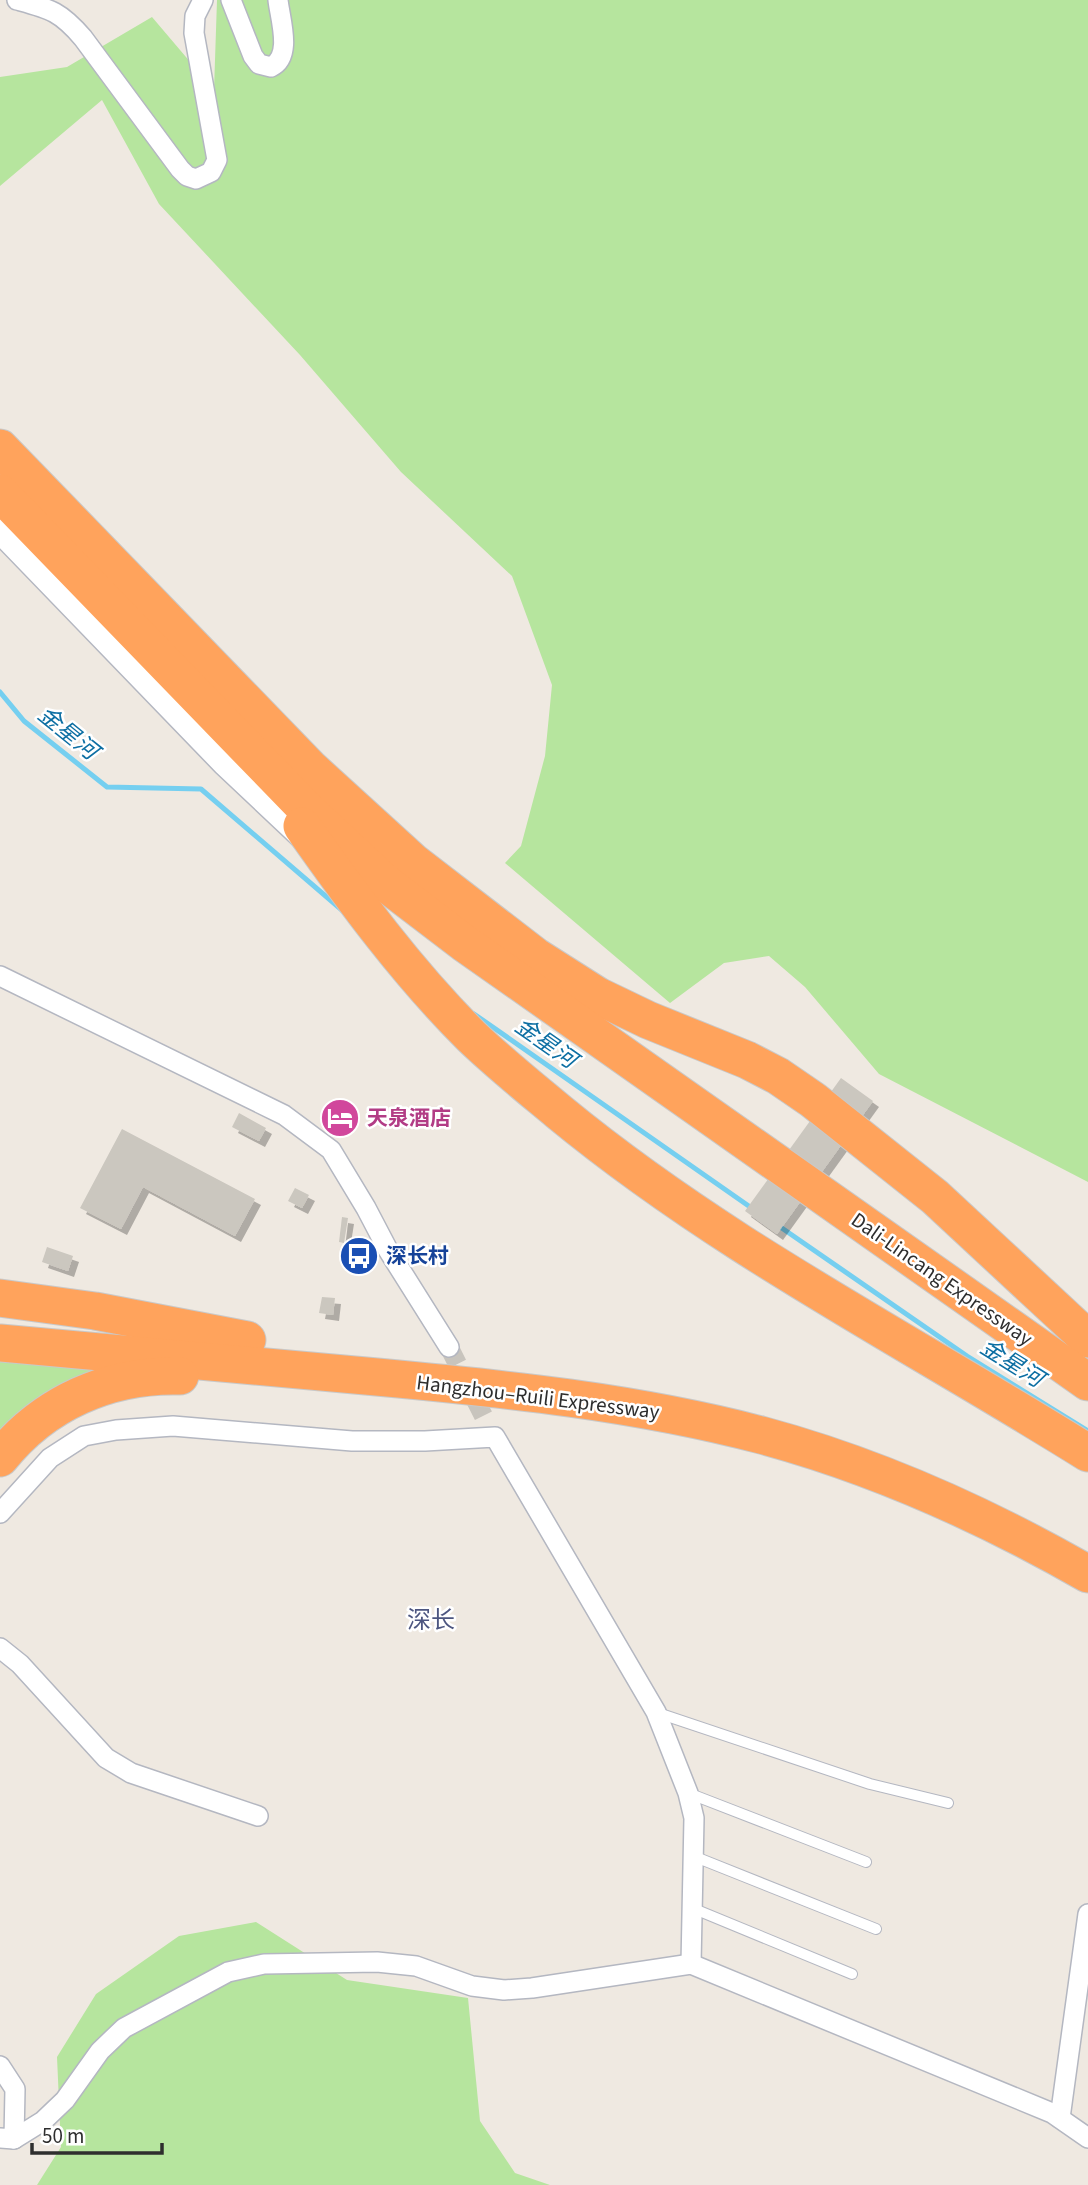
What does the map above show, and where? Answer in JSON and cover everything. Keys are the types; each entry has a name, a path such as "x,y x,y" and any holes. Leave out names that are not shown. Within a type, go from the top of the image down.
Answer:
{"highway":[{"path":"0,448 255,734 316,847 392,948 431,993 510,1072 604,1149 683,1207 759,1257 1004,1400 1088,1453"},
{"path":"0,493 255,734"},
{"name":"Dali-Lincang Expressway","path":"255,734 311,769 413,862 535,956 598,996 778,1076 837,1118 935,1197 1088,1339"},
{"name":"Dali-Lincang Expressway","path":"255,734 309,812 384,882 464,943 1088,1382"},
{"path":"0,1298 94,1311 247,1340"},
{"name":"Hangzhou–Ruili Expressway","path":"0,1318 549,1369 639,1383 727,1401 813,1425 898,1454 980,1489 1088,1545"},
{"name":"Hangzhou–Ruili Expressway","path":"0,1343 503,1389 679,1415 764,1436 847,1462 929,1493 1009,1531 1088,1574"},
{"path":"0,1458 28,1427 50,1410 77,1395 110,1384 173,1376 233,1377 336,1373"}],"street":[{"path":"17,0 51,10 65,19 83,38 180,169 187,176 196,179 211,172 217,160 194,33 197,3"},
{"path":"231,0 255,60 263,66 271,67 280,61 284,49 278,0"},
{"path":"0,528 226,762 316,847"},
{"path":"0,976 284,1115 331,1150 388,1250 449,1347"},
{"path":"485,1419 656,1713 688,1793 694,1818 691,1964"},
{"path":"0,1513 50,1458 84,1436 116,1430 173,1426 352,1441 495,1437"},
{"path":"0,1648 20,1664 106,1758 131,1773 258,1816"},
{"path":"1060,2119 1088,1914"},
{"path":"7,2138 43,2121 65,2100 100,2051 124,2028 228,1972 264,1964 377,1962 416,1966 472,1986 504,1990 691,1964 1052,2113 1088,2138"},
{"path":"0,2066 15,2089 7,2138"}],"lane":[{"path":"656,1713 870,1784 948,1803"},
{"path":"688,1793 866,1862"},
{"path":"693,1857 876,1929"},
{"path":"692,1908 852,1974"}],"green space":[{"path":"217,0 1088,0 1088,1182 879,1074 805,987 769,956 724,963 670,1003 505,863 521,846 545,756 552,685 512,576 401,472 300,355 159,204 102,100 0,186 0,77 67,67 152,17 214,90"},
{"path":"0,1359 113,1369 0,1444"},
{"path":"256,1922 347,1980 468,1998 480,2121 515,2173 550,2185 37,2185 61,2147 57,2057 96,1994 179,1936"}],"building":[{"path":"841,1078 873,1101 777,1234 745,1211"},
{"path":"239,1113 266,1128 259,1141 232,1127"},
{"path":"122,1129 255,1199 235,1236 143,1187 121,1229 80,1208"},
{"path":"295,1188 309,1195 302,1208 288,1201"},
{"path":"342,1217 348,1218 344,1243 339,1242"},
{"path":"47,1247 73,1256 68,1271 42,1262"},
{"path":"322,1297 335,1298 333,1315 319,1313"}],"waterway":[{"name":"金星河","path":"0,692 24,721 107,787 201,789 343,911"},
{"name":"金星河","path":"474,1014 753,1209"},
{"name":"金星河","path":"776,1224 967,1356 1088,1431"}],"tunnel":[{"path":"449,1347 485,1419"}],"place":[{"name":"天泉酒店","path":"340,1118"},
{"name":"深长村","path":"359,1256"}],"district":[{"name":"深长","path":"431,1620"}]}
